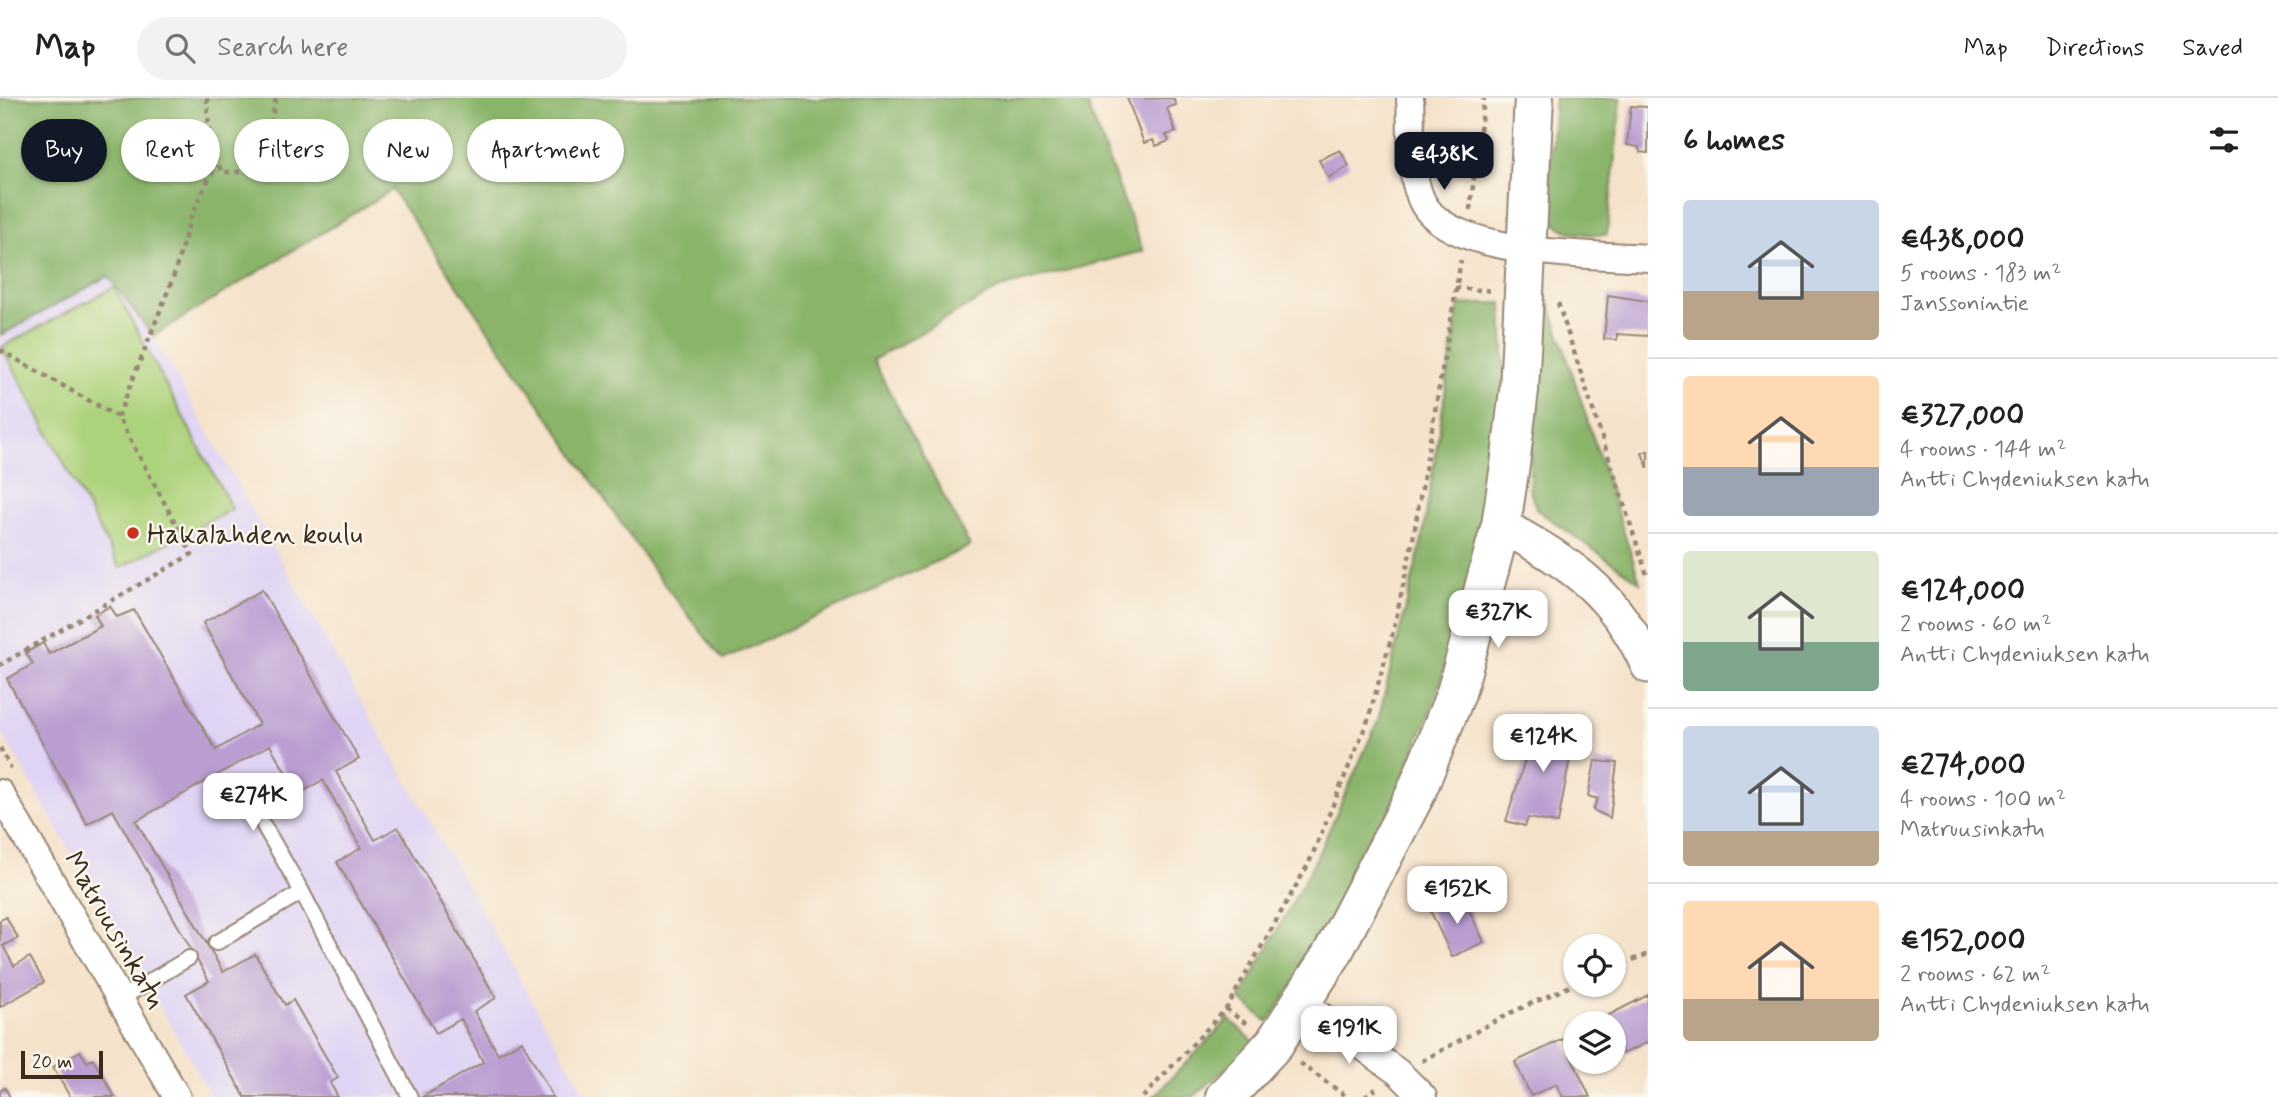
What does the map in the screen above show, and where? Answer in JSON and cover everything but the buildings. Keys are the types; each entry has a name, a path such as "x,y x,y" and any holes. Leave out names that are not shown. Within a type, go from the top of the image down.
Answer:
{"main road":[{"path":"1226,1097 1274,1044 1303,1003 1361,902 1420,782 1456,693 1501,526 1519,390 1534,98"}],"street":[{"path":"1410,98 1412,170 1422,201 1433,216 1465,236 1525,249 1648,258"},
{"path":"1501,526 1552,553 1600,590 1630,628 1648,666"},
{"name":"Matruusinkatu","path":"0,793 177,1097"},
{"path":"1303,1003 1399,1073 1423,1097"}],"lane":[{"path":"264,825 410,1097"},
{"path":"216,943 302,892"},
{"path":"120,999 189,958"}],"path":[{"path":"207,98 209,119"},
{"path":"220,169 222,172 243,172 264,161 276,98"},
{"path":"1143,1097 1226,1009 1309,863 1368,720 1394,628 1413,539 1465,236 1484,98"},
{"path":"118,417 173,278 191,216 207,182"},
{"path":"1555,295 1648,578"},
{"path":"0,350 118,417 192,554 0,665"},
{"path":"1626,962 1648,954"},
{"path":"1399,1073 1510,1013 1563,989"}],"shaded area":[{"name":"Hakalahden koulu","path":"108,276 153,336 587,1097 212,1097 0,729 0,337"}],"green space":[{"path":"0,98 1085,98 1143,251 1000,288 873,360 970,546 723,660 654,571 392,190 153,336 108,276 1,335"},
{"path":"1555,98 1621,98 1607,235 1565,230 1558,226 1547,211"},
{"path":"114,287 232,509 120,568 2,347"},
{"path":"1502,303 1505,388 1488,507 1437,695 1384,824 1327,936 1268,1022 1240,999 1316,859 1378,721 1422,540 1459,305"},
{"path":"1550,305 1640,582 1537,510 1529,488 1540,308"},
{"path":"1229,1019 1255,1043 1193,1097 1153,1097"}],"place":[{"name":"Hakalahden koulu","path":"133,533"}]}
